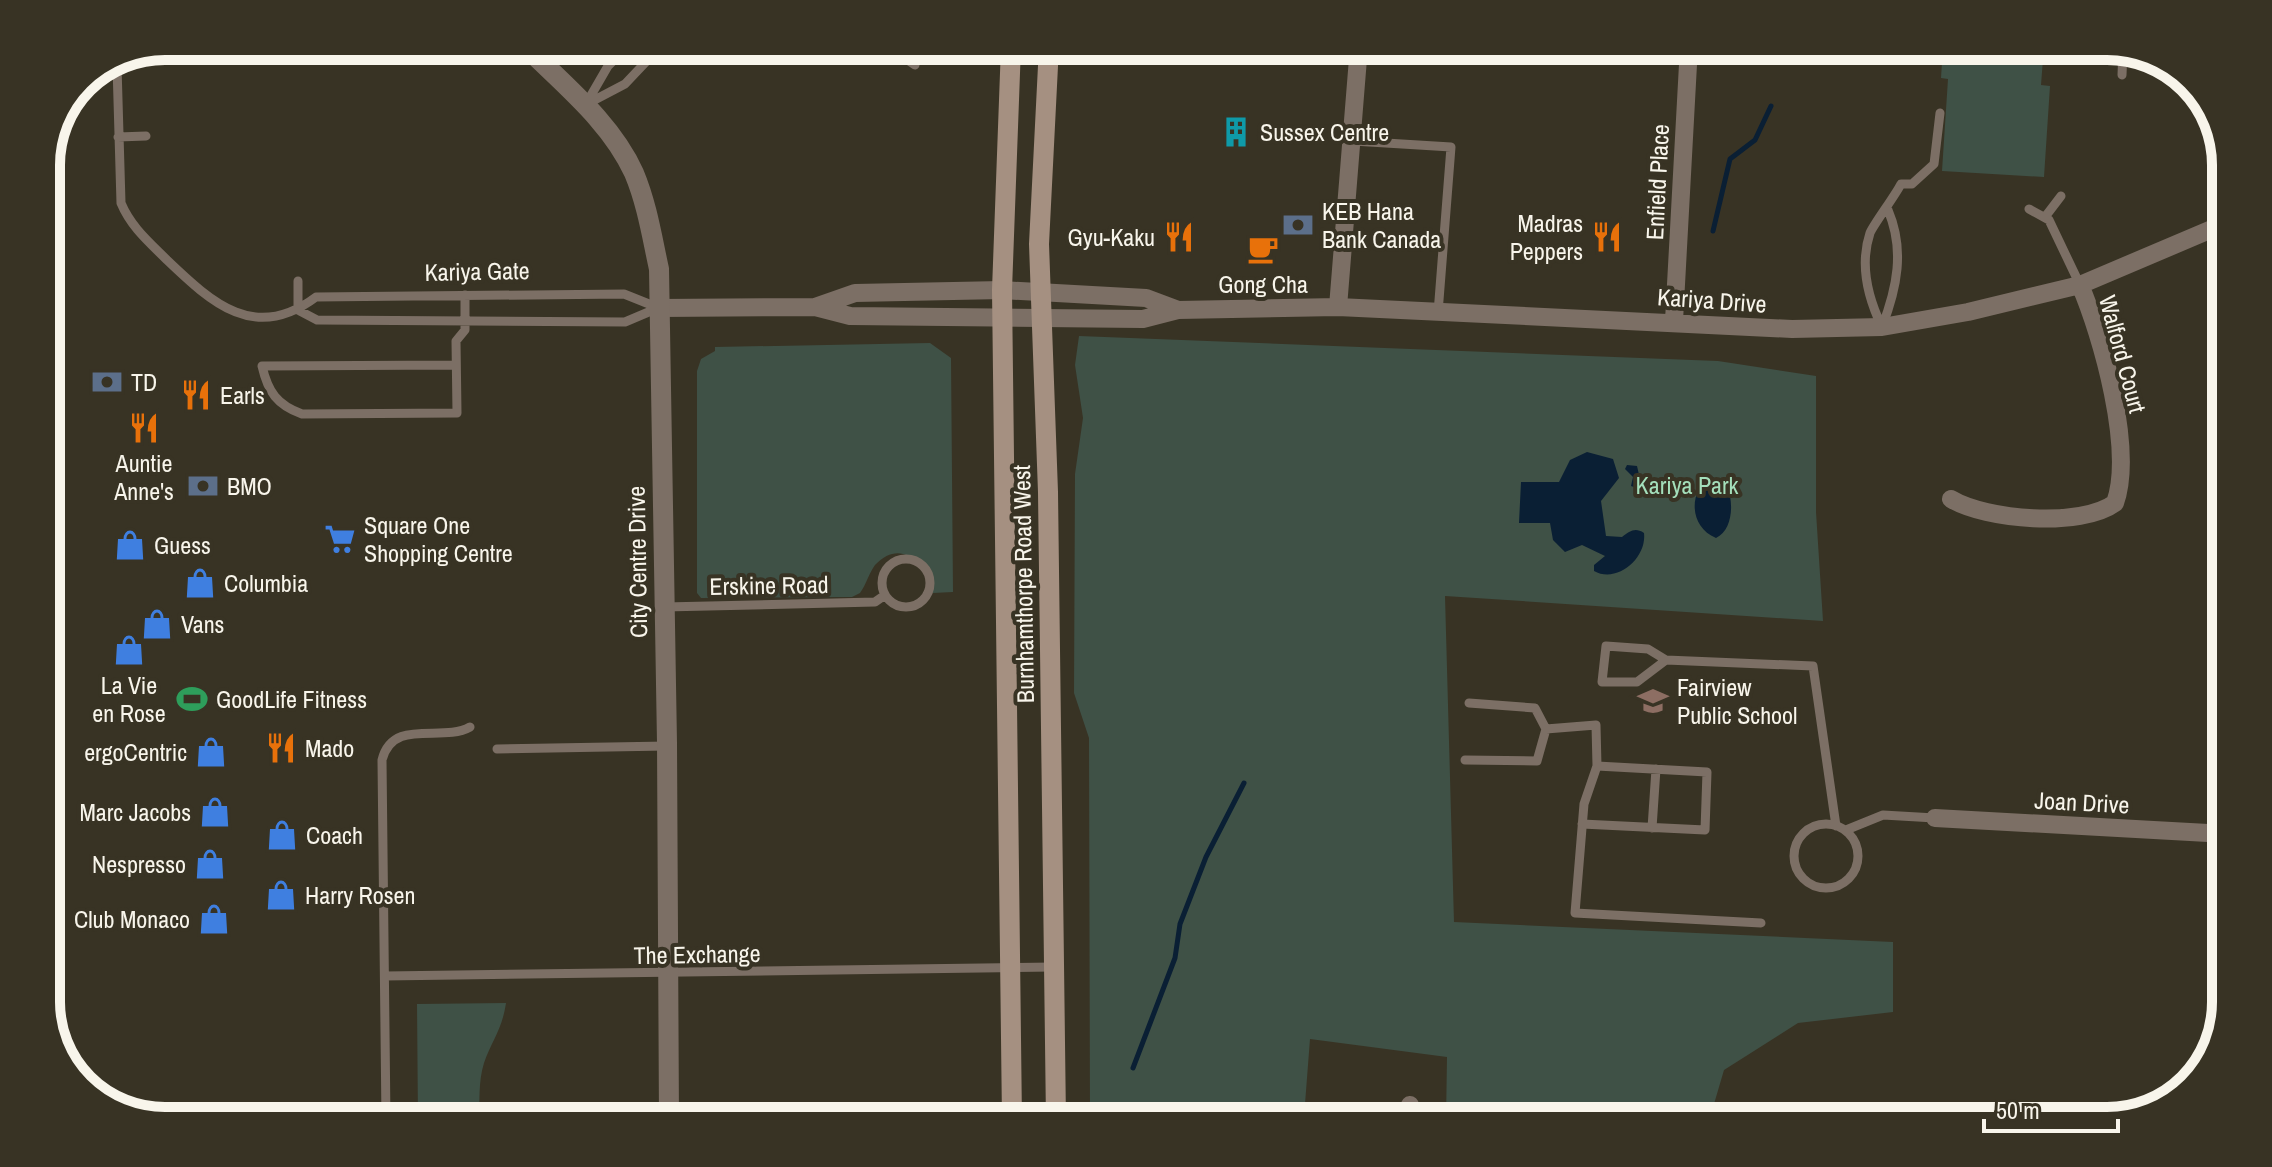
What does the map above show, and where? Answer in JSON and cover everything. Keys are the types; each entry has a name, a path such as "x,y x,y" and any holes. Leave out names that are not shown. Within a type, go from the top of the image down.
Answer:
{"main road":[{"name":"Burnhamthorpe Road West","path":"1010,60 1002,290 1012,1107"},
{"name":"Burnhamthorpe Road West","path":"1048,60 1039,244 1048,492 1056,1107"}],"street":[{"name":"City Centre Drive","path":"539,60 611,135 633,172 648,214 656,255 667,746 669,1107"},
{"path":"1338,307 1358,60"},
{"name":"Enfield Place","path":"1674,321 1688,60"},
{"name":"Kariya Drive","path":"1003,317 1143,319 1178,310 1338,307 1792,329 1882,327 1968,312 2080,285 2212,229"},
{"name":"Walford Court","path":"1951,499 1971,510 2059,517 2101,513 2115,503 2121,476 2116,402 2091,311 2080,285"},
{"name":"Kariya Drive","path":"1002,290 1146,298 1178,310"},
{"name":"Kariya Gate","path":"815,307 855,293 1002,290"},
{"name":"Kariya Gate","path":"659,308 815,307 850,316 1003,317"},
{"name":"Joan Drive","path":"1935,818 2212,833"}],"lane":[{"path":"585,105 614,60"},
{"path":"585,105 625,84 648,60"},
{"path":"908,60 915,65"},
{"path":"2122,75 2123,61"},
{"name":"Kariya Gate","path":"117,72 121,203 129,220 213,303 236,313 262,317 298,310 316,297 624,294 659,308"},
{"path":"1882,327 1866,293 1870,232 1888,210 1901,184 1912,184 1934,164 1940,113"},
{"path":"118,137 146,136"},
{"path":"1353,141 1451,147 1438,313"},
{"path":"2045,217 2061,196"},
{"path":"2029,209 2045,217 2080,285"},
{"path":"1882,327 1896,290 1897,232 1888,210"},
{"path":"298,281 298,310"},
{"path":"456,365 262,366 272,395 284,408 302,414 457,413 456,341 465,330 465,295"},
{"name":"Kariya Gate","path":"298,310 317,320 625,322 659,308"},
{"path":"912,559 927,571 930,590 918,604 900,607 885,595 883,577 894,562 912,559"},
{"name":"Erskine Road","path":"664,607 875,602 885,595"},
{"path":"1666,660 1637,682 1602,682 1606,646 1648,649 1666,660 1813,666 1841,828 1858,851 1852,874 1832,887 1811,884 1797,869 1795,847 1808,830 1817,825 1841,828 1883,815 1935,818"},
{"path":"1465,760 1537,761 1546,729 1535,708 1469,703"},
{"path":"1546,729 1596,725 1597,766 1584,804 1575,913 1761,923"},
{"path":"386,1107 384,751 408,734 463,731 470,727"},
{"path":"497,749 667,746"},
{"path":"1582,824 1705,830 1707,772 1597,766"},
{"path":"1652,828 1656,769"},
{"name":"The Exchange","path":"385,976 668,975 1054,967"}],"green space":[{"path":"1942,60 2043,60 2041,85 2050,86 2044,177 1942,171 1948,79 1941,78"},
{"name":"Kariya Park","path":"1079,336 1718,361 1816,376 1816,512 1823,621 1445,596 1454,922 1893,942 1893,1012 1798,1023 1724,1070 1713,1107 1446,1107 1447,1057 1310,1039 1305,1107 1090,1107 1089,738 1074,693 1075,474 1083,418 1075,365"},
{"path":"930,343 951,358 953,592 933,593 919,565 904,554 895,553 875,565 860,593 852,597 701,598 697,593 697,371 701,359 715,351 715,347"},
{"path":"506,1003 482,1070 479,1107 418,1107 417,1004"}],"water":[{"path":"1587,452 1613,459 1619,478 1601,501 1606,536 1622,537 1635,530 1644,533 1644,542 1636,559 1612,574 1594,571 1594,565 1605,556 1582,545 1565,552 1553,540 1550,523 1519,523 1521,482 1559,482 1570,460"},
{"path":"1627,465 1637,466 1640,479 1652,486 1651,493 1631,486 1633,477 1625,469"},
{"path":"1711,476 1727,486 1731,500 1729,522 1716,538 1701,526 1695,508 1698,490"}],"waterway":[{"path":"1713,231 1730,159 1755,140 1771,106"},
{"path":"1133,1068 1175,958 1180,924 1206,857 1244,783"}],"place":[{"name":"Sussex Centre","path":"1236,132"},
{"name":"KEB Hana Bank Canada","path":"1298,225"},
{"name":"Gyu-Kaku","path":"1179,237"},
{"name":"Madras Peppers","path":"1607,237"},
{"name":"Gong Cha","path":"1263,249"},
{"name":"TD","path":"107,382"},
{"name":"Earls","path":"196,395"},
{"name":"Auntie Anne's","path":"144,428"},
{"name":"BMO","path":"203,486"},
{"name":"Square One Shopping Centre","path":"340,539"},
{"name":"Guess","path":"130,545"},
{"name":"Columbia","path":"200,583"},
{"name":"Vans","path":"157,624"},
{"name":"La Vie en Rose","path":"129,650"},
{"name":"GoodLife Fitness","path":"192,699"},
{"name":"Fairview Public School","path":"1653,701"},
{"name":"Mado","path":"281,748"},
{"name":"ergoCentric","path":"211,752"},
{"name":"Marc Jacobs","path":"215,812"},
{"name":"Coach","path":"282,835"},
{"name":"Nespresso","path":"210,864"},
{"name":"Harry Rosen","path":"281,895"},
{"name":"Club Monaco","path":"214,919"}]}
